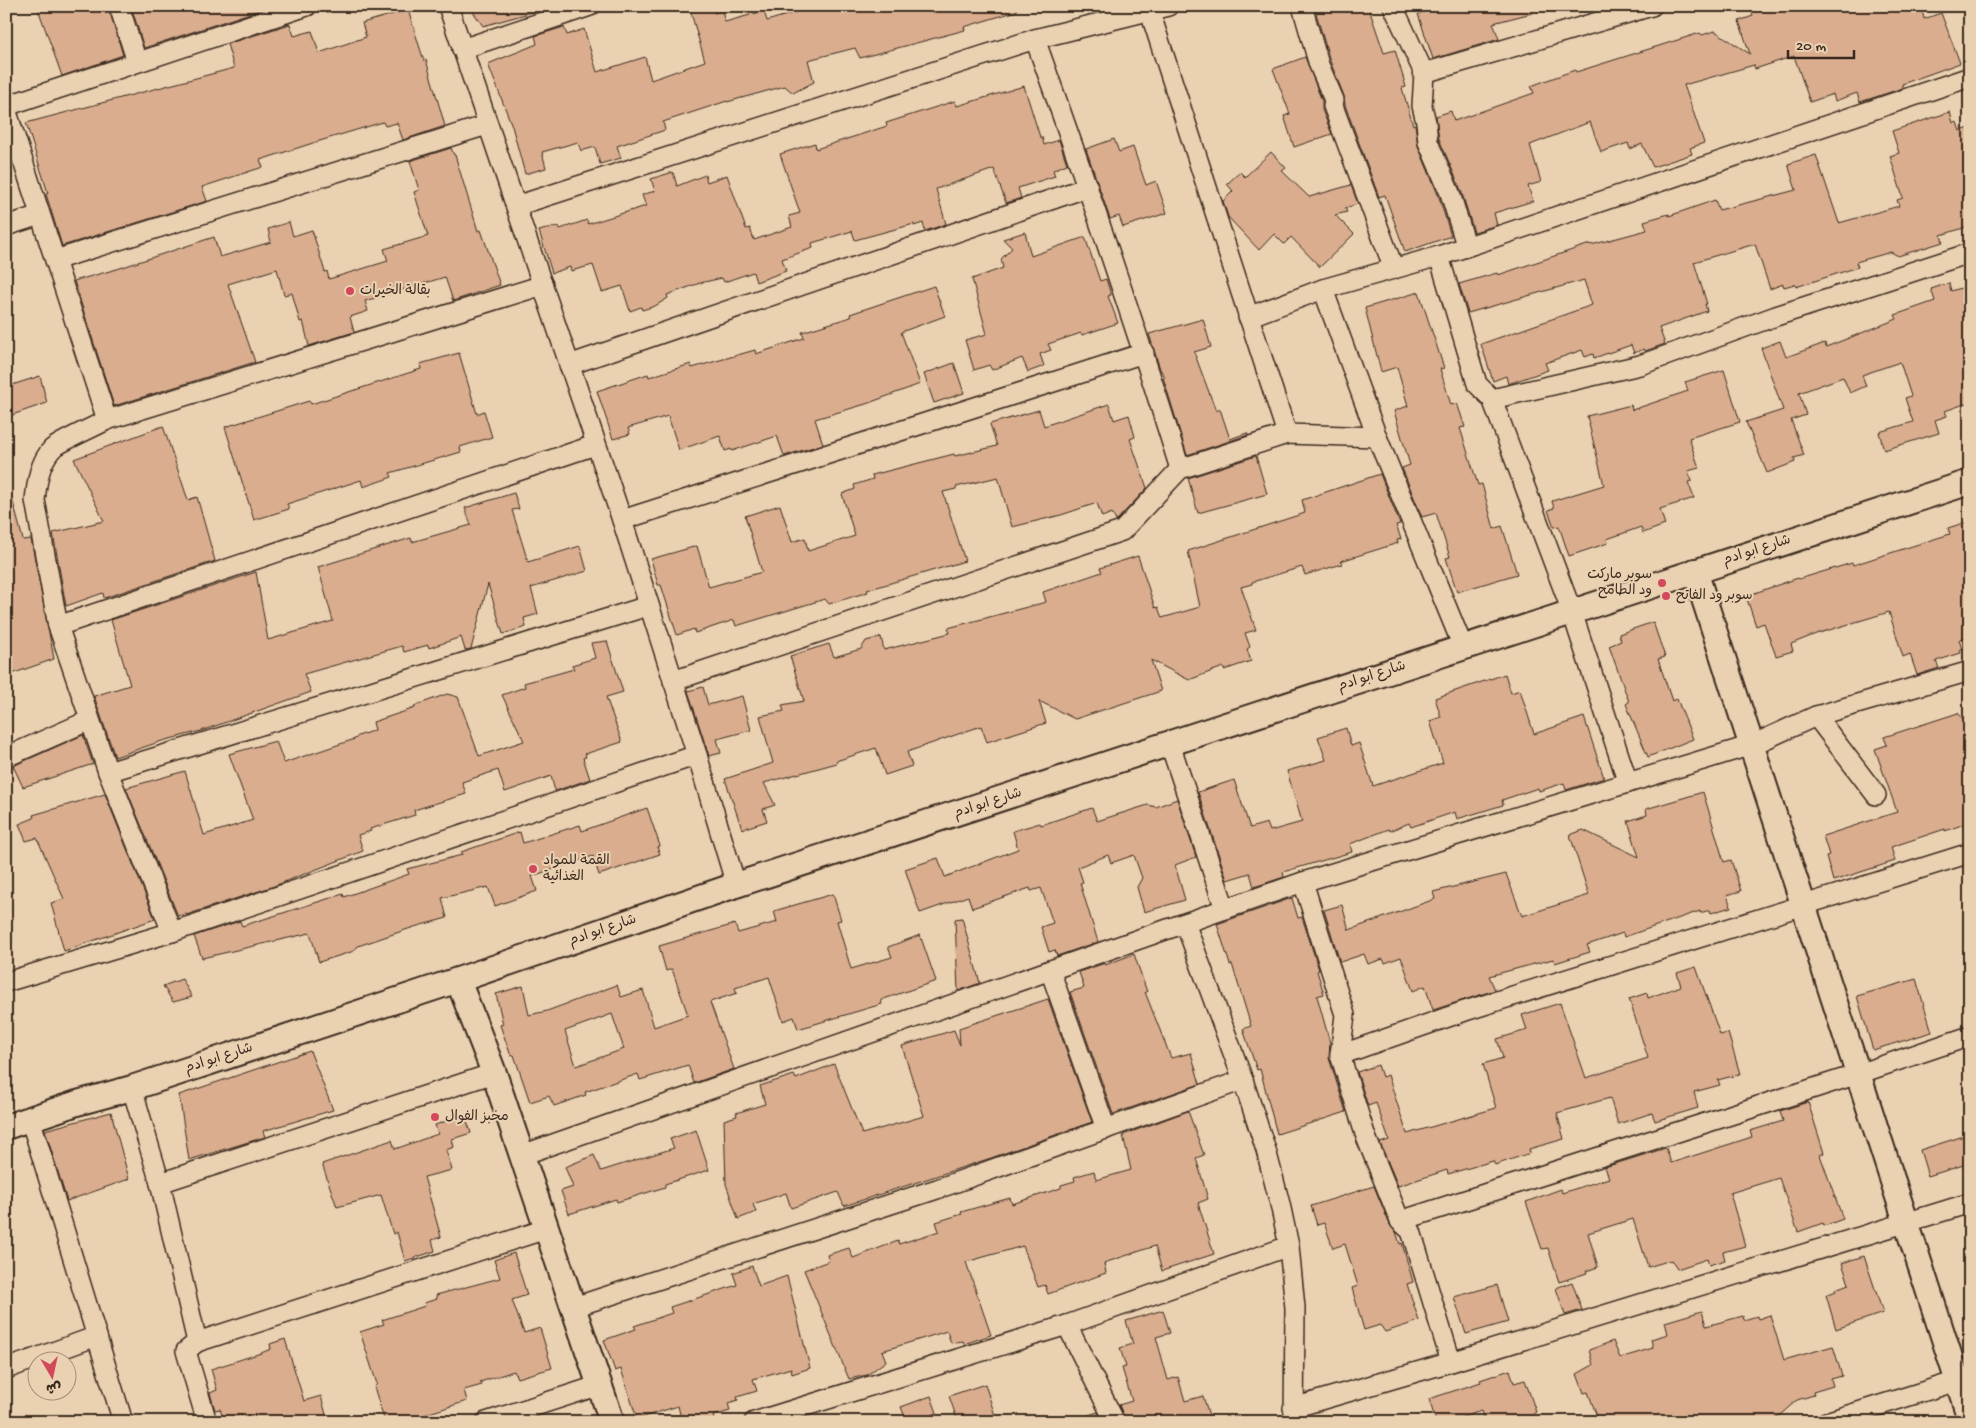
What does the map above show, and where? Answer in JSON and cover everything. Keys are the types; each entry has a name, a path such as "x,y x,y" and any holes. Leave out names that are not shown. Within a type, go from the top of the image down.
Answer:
{"street":[{"path":"119,6 137,62"},
{"path":"107,420 6,107 307,6"},
{"path":"448,6 487,125 543,284 595,445 622,520 697,755 736,885"},
{"path":"462,49 590,6"},
{"path":"1302,6 1319,64 1334,100 1333,106 1394,270"},
{"path":"1393,6 1424,72 1422,106 1428,142 1450,193 1466,246"},
{"path":"1424,72 1652,6"},
{"path":"516,206 1035,39 1155,8 1248,317 1287,434"},
{"path":"1035,39 1088,187 1144,353 1180,469"},
{"path":"1248,317 1323,289 1439,256 1970,77"},
{"path":"55,260 487,125"},
{"path":"569,365 1088,187"},
{"path":"6,226 40,215"},
{"path":"1492,399 1640,365 1786,313 1970,252"},
{"path":"1439,256 1476,384 1492,399 1572,612 1628,783"},
{"path":"172,932 108,772 58,626 35,500 37,480 52,448 107,420 543,284"},
{"path":"1323,289 1377,437 1462,647"},
{"path":"622,520 1144,353"},
{"path":"673,681 1122,531 1180,469 1287,434 1377,437"},
{"path":"58,626 595,445"},
{"name":"شارع ابو ادم","path":"6,1127 30,1118 132,1088 736,885 1970,482"},
{"path":"1695,572 1907,1224 1964,1379 1970,1419"},
{"path":"108,772 648,606"},
{"path":"522,1156 1303,882 1752,745 1816,716 1970,671"},
{"path":"1816,716 1876,795"},
{"path":"6,757 90,720"},
{"path":"1170,744 1225,909"},
{"path":"6,982 172,932 697,755"},
{"path":"1340,1055 1465,1011 1970,853"},
{"path":"1303,882 1344,1015 1340,1055 1366,1137 1400,1221 1411,1231 1451,1362"},
{"path":"1185,923 1243,1080 1280,1204 1289,1246 1295,1308 1293,1415 1451,1362 1907,1224 1970,1203"},
{"path":"1050,970 1106,1129"},
{"path":"458,980 494,1073 612,1422"},
{"path":"1400,1221 1858,1074 1970,1036"},
{"path":"160,1183 494,1073"},
{"path":"574,1307 937,1189 1243,1080"},
{"path":"132,1088 160,1183 197,1342"},
{"path":"30,1118 123,1422"},
{"path":"207,1422 186,1351 197,1342 546,1228"},
{"path":"754,1422 1067,1325 1289,1246"},
{"path":"1067,1325 1115,1422"},
{"path":"6,1369 97,1336"},
{"path":"1826,1422 1964,1379"},
{"path":"486,1422 600,1385"}],"building":[{"path":"37,6 108,6 123,55 62,76"},
{"path":"131,6 271,6 144,48"},
{"path":"469,6 554,6 483,26"},
{"path":"689,6 712,6 714,13 722,11 725,22 764,11 767,21 803,10 802,6 1017,6 1017,11 964,27 965,30 860,58 855,48 808,60 814,82 793,93 785,86 727,101 663,122 665,130 617,146 621,158 600,164 595,147 581,151 578,142 542,152 546,168 525,174 512,126 488,64 537,44 535,36 564,27 567,35 584,29 597,72 645,57 651,80 705,61"},
{"path":"1314,6 1368,6 1384,53 1395,50 1406,87 1402,88 1413,125 1415,124 1418,146 1439,197 1451,236 1405,252 1385,195 1379,197 1330,61"},
{"path":"1442,6 1531,6 1532,13 1493,23 1499,39 1433,59 1418,14"},
{"path":"1749,6 1921,6 1924,19 1941,13 1960,63 1902,84 1903,88 1860,102 1857,93 1835,101 1833,94 1810,102 1794,56 1755,69 1754,65 1684,85 1704,143 1690,148 1692,154 1653,167 1642,144 1630,149 1628,143 1601,152 1590,122 1530,145 1541,182 1528,186 1533,201 1494,213 1497,225 1474,232 1461,190 1439,139 1436,116 1451,111 1454,121 1534,93 1531,86 1575,70 1576,72 1700,33 1702,35 1715,31 1750,54 1739,21 1753,16"},
{"path":"408,10 424,61 426,60 445,126 403,140 397,123 385,126 383,122 313,143 260,160 263,167 202,187 207,201 62,246 26,123 234,68 227,44 290,24 294,36 312,31 319,53 366,37 362,23"},
{"path":"1305,57 1332,134 1294,147 1284,116 1290,114 1273,69"},
{"path":"1024,86 1044,145 1059,140 1067,164 1053,170 1055,176 1018,188 1021,198 1006,203 994,169 936,189 946,224 925,231 923,223 914,226 914,224 855,240 852,231 812,243 813,248 782,259 786,271 756,282 753,272 724,282 722,278 700,283 667,295 668,298 655,306 642,310 641,307 630,311 622,286 602,292 593,265 571,271 570,267 552,273 539,231 558,226 560,229 587,220 588,224 646,206 642,195 655,191 651,179 673,172 677,186 705,175 707,182 727,175 746,229 750,228 754,240 792,227 789,216 800,213 780,154 815,143 816,149 887,126 886,123 955,101 957,106"},
{"path":"1950,112 1953,123 1957,122 1960,131 1970,128 1970,226 1941,235 1943,242 1898,256 1891,252 1856,262 1858,267 1796,287 1795,284 1784,287 1783,284 1770,289 1755,244 1694,262 1707,304 1705,304 1707,311 1659,328 1665,344 1634,353 1631,345 1594,358 1593,354 1585,357 1582,350 1545,363 1548,370 1508,384 1506,376 1493,381 1481,344 1592,305 1584,280 1468,313 1459,284 1497,273 1498,275 1590,244 1647,230 1644,221 1669,214 1669,216 1715,200 1719,210 1796,190 1788,164 1816,155 1839,223 1899,206 1897,200 1903,198 1890,156 1899,153 1892,131"},
{"path":"1114,139 1119,152 1133,147 1146,185 1156,181 1167,213 1123,227 1119,216 1110,219 1086,149"},
{"path":"451,148 455,155 478,231 481,230 500,285 453,301 445,277 365,301 368,311 350,317 354,332 309,346 303,321 300,322 292,293 284,295 277,269 228,284 255,362 114,406 74,281 214,237 220,257 271,242 268,229 289,222 293,236 312,230 329,279 388,261 384,249 428,236 414,192 419,190 410,161"},
{"path":"1271,152 1286,168 1282,171 1309,197 1351,185 1358,204 1345,208 1347,212 1335,215 1354,234 1320,267 1291,237 1284,244 1274,234 1259,250 1228,217 1223,201 1233,191 1227,184 1240,172 1245,177"},
{"path":"1025,232 1031,256 1085,237 1100,281 1106,279 1111,295 1108,296 1118,323 1048,344 1051,350 1040,354 1044,366 1028,372 1022,358 992,370 989,365 974,370 965,340 987,334 972,279 1003,268 1001,259 1012,248 1003,239"},
{"path":"1949,283 1951,291 1961,288 1964,296 1970,295 1970,402 1945,411 1947,416 1935,420 1939,433 1884,450 1879,432 1913,422 1905,398 1911,396 1900,362 1862,375 1866,386 1850,393 1843,377 1799,393 1806,415 1791,420 1804,455 1794,458 1795,462 1767,473 1746,422 1783,410 1761,348 1780,341 1786,357 1825,343 1826,347 1897,319 1895,315 1935,301 1931,289"},
{"path":"934,286 945,316 901,332 920,384 866,404 815,419 823,444 784,456 777,436 732,451 731,449 725,451 720,436 679,450 668,416 628,428 630,434 613,439 597,391 648,374 649,377 691,364 692,368 755,350 756,354 804,338 802,332 851,317 850,314"},
{"path":"1419,292 1444,368 1440,369 1451,405 1457,403 1465,427 1460,428 1478,485 1482,484 1494,529 1502,526 1517,574 1457,592 1446,558 1450,557 1436,513 1422,517 1402,468 1410,465 1394,411 1408,406 1397,367 1381,372 1365,308"},
{"path":"1203,319 1211,347 1194,352 1216,411 1220,409 1230,439 1247,433 1248,435 1187,455 1163,377 1165,377 1160,369 1149,334"},
{"path":"459,353 477,414 484,411 492,437 460,447 461,452 390,473 392,477 363,487 361,480 287,504 289,509 254,520 225,427 309,401 311,404 421,369 420,364"},
{"path":"954,363 964,393 934,403 924,374"},
{"path":"1724,370 1740,422 1689,438 1699,468 1688,471 1692,481 1688,482 1694,498 1660,509 1665,525 1643,533 1641,527 1607,539 1608,543 1569,556 1559,526 1554,527 1548,510 1554,508 1552,501 1604,485 1587,416 1631,405 1632,410 1688,391 1685,382"},
{"path":"40,376 47,403 6,417 6,387"},
{"path":"1109,404 1114,420 1129,415 1135,437 1130,439 1147,488 1116,521 1112,513 1102,517 1097,503 1061,515 1012,527 998,477 956,487 956,489 943,492 965,561 867,590 868,592 829,604 825,599 736,626 734,620 695,633 694,629 677,635 661,585 658,585 651,559 697,546 709,587 762,572 745,516 780,505 792,542 805,538 808,551 855,536 842,494 855,489 854,485 873,479 872,475 954,454 955,456 997,446 990,424 1039,410 1044,426"},
{"path":"163,426 188,500 197,497 215,561 104,598 103,593 66,606 53,533 104,521 74,459"},
{"path":"1256,456 1267,494 1198,513 1188,478"},
{"path":"1380,474 1400,524 1396,525 1401,539 1397,540 1398,543 1341,561 1342,564 1305,575 1302,567 1241,587 1256,630 1245,633 1250,647 1247,649 1251,661 1224,670 1223,667 1189,680 1151,660 1161,691 1075,719 1039,701 1046,723 987,742 981,726 907,752 912,766 885,775 876,748 836,761 837,763 764,783 775,805 763,809 767,821 742,829 725,779 773,763 760,716 784,711 782,705 804,701 790,656 829,644 834,657 861,649 866,641 881,637 884,650 950,633 948,628 1046,602 1043,592 1102,572 1100,568 1138,556 1155,608 1158,607 1162,618 1200,607 1188,551 1305,513 1302,500"},
{"path":"514,493 519,509 512,510 528,562 580,546 587,571 531,588 538,614 524,618 526,627 503,634 488,584 471,649 465,650 461,637 429,648 428,645 404,652 402,646 304,674 311,692 201,731 162,741 115,757 94,696 130,685 111,620 256,572 268,640 333,621 318,567 411,538 412,542 471,525 465,508"},
{"path":"12,498 23,540 31,539 54,659 6,676 6,499"},
{"path":"1970,521 1970,636 1959,640 1962,649 1960,649 1961,653 1936,661 1939,668 1917,675 1910,654 1903,657 1889,612 1816,634 1791,644 1793,651 1776,656 1764,623 1756,626 1746,596 1798,578 1852,563 1853,565 1950,534 1948,528"},
{"path":"1653,622 1665,657 1658,659 1672,701 1677,699 1693,739 1648,757 1626,704 1629,702 1609,646 1621,641 1619,634"},
{"path":"607,641 623,692 606,697 622,742 585,754 586,757 583,758 590,779 555,791 551,776 505,792 498,770 462,782 466,794 414,810 415,815 370,829 371,831 358,835 363,851 274,886 178,916 126,788 185,771 204,835 253,820 229,754 276,741 284,763 355,739 358,736 375,730 373,722 415,708 414,706 447,694 458,697 479,756 524,741 502,695 525,687 524,683 574,669 572,665 595,658 591,643"},
{"path":"1505,674 1511,693 1520,690 1534,734 1584,717 1604,778 1566,790 1564,783 1539,791 1538,788 1502,800 1503,805 1457,819 1455,812 1411,827 1409,823 1390,831 1389,829 1350,844 1352,852 1283,872 1284,877 1254,887 1250,873 1227,880 1198,792 1234,780 1250,828 1267,823 1270,831 1302,822 1287,771 1326,760 1318,737 1346,728 1351,746 1359,743 1373,786 1443,763 1430,721 1441,717 1435,698"},
{"path":"703,687 708,705 742,696 751,730 717,739 721,753 709,756 688,691"},
{"path":"1958,713 1970,727 1970,822 1891,847 1895,861 1833,881 1826,856 1829,855 1823,836 1897,812 1875,749 1887,745 1884,737"},
{"path":"83,735 93,764 23,787 13,766"},
{"path":"1703,792 1724,862 1731,860 1741,891 1727,895 1731,907 1711,913 1710,910 1700,913 1700,911 1624,937 1623,933 1587,945 1590,952 1555,963 1553,959 1489,976 1495,990 1433,1010 1425,986 1413,991 1401,957 1385,963 1383,959 1368,964 1364,954 1340,962 1324,910 1342,905 1349,930 1435,899 1433,892 1506,874 1522,916 1589,895 1570,835 1583,830 1639,857 1628,821 1647,815 1646,809"},
{"path":"105,794 155,919 64,951 51,903 64,899 37,838 26,841 19,824 34,818 33,815"},
{"path":"1177,799 1196,857 1175,865 1185,900 1144,912 1137,887 1142,878 1134,855 1111,863 1108,855 1078,867 1083,882 1080,883 1098,942 1057,956 1055,950 1049,952 1041,927 1053,923 1041,888 1031,891 1030,888 972,908 968,896 920,913 905,869 938,858 945,877 1018,849 1013,831 1040,823 1041,825 1092,808 1097,821 1148,805 1156,807"},
{"path":"647,808 660,846 657,847 660,854 599,875 593,856 532,876 537,891 495,906 488,887 442,898 447,918 358,946 354,951 319,962 310,933 202,958 194,936 240,921 242,926 343,894 344,897 409,874 407,869 462,855 461,852 520,832 523,843 580,825 582,831"},
{"path":"833,894 841,920 837,921 851,969 892,957 888,947 920,935 936,981 881,1000 882,1004 798,1029 794,1017 783,1021 769,977 735,988 737,993 710,1002 734,1069 694,1083 688,1065 640,1080 638,1074 585,1092 586,1095 554,1106 549,1096 530,1102 514,1055 511,1056 500,1025 503,1024 496,994 523,986 529,1015 547,1011 617,985 621,997 643,990 654,1027 688,1015 672,969 666,971 659,946 735,924 738,933 777,922 774,911","holes":["612,1014 624,1049 576,1066 565,1031"]},
{"path":"1292,898 1298,918 1302,917 1319,970 1317,971 1324,994 1317,996 1330,1043 1329,1058 1346,1112 1277,1134 1260,1069 1257,1070 1243,1029 1251,1026 1232,964 1230,965 1217,924"},
{"path":"962,918 980,983 958,991 955,919"},
{"path":"1134,954 1147,992 1145,992 1171,1058 1191,1053 1200,1084 1113,1114 1070,992 1084,988 1079,972"},
{"path":"1696,967 1720,1035 1728,1033 1740,1074 1718,1080 1720,1085 1694,1092 1698,1108 1655,1121 1652,1113 1618,1124 1610,1098 1557,1113 1564,1139 1529,1149 1530,1153 1495,1165 1493,1161 1448,1174 1447,1170 1398,1186 1380,1143 1389,1140 1376,1103 1368,1106 1357,1072 1378,1065 1382,1077 1388,1075 1407,1134 1496,1108 1483,1064 1503,1058 1497,1039 1527,1030 1522,1015 1560,1003 1586,1078 1648,1058 1629,999 1647,993 1648,998 1681,986 1677,973"},
{"path":"182,979 192,997 173,1002 163,986"},
{"path":"1916,979 1932,1032 1873,1050 1857,996"},
{"path":"1048,999 1092,1122 991,1158 844,1206 838,1192 791,1208 786,1193 753,1204 756,1212 738,1219 726,1184 724,1120 737,1116 736,1113 765,1104 760,1086 794,1075 796,1079 834,1064 862,1134 924,1116 902,1046 954,1030 960,1045 959,1028"},
{"path":"310,1051 333,1110 263,1131 265,1137 189,1160 179,1095"},
{"path":"1808,1102 1824,1153 1820,1155 1843,1219 1824,1226 1823,1223 1798,1232 1779,1178 1730,1193 1745,1246 1723,1252 1725,1260 1709,1265 1707,1259 1677,1269 1671,1260 1648,1267 1633,1219 1588,1233 1598,1267 1586,1271 1587,1273 1559,1282 1548,1248 1542,1249 1526,1202 1561,1189 1562,1193 1609,1178 1605,1167 1666,1148 1671,1163 1752,1137 1750,1131 1783,1121 1780,1111"},
{"path":"1188,1111 1204,1155 1196,1158 1208,1199 1198,1203 1214,1254 1162,1271 1155,1246 1104,1263 1106,1273 1048,1294 1045,1285 1038,1287 1023,1246 966,1262 991,1335 964,1344 963,1341 951,1343 947,1331 882,1351 886,1361 867,1375 849,1379 804,1270 829,1261 827,1255 849,1248 853,1258 898,1241 899,1244 939,1231 936,1222 962,1214 961,1212 1010,1198 1012,1204 1061,1188 1061,1185 1075,1181 1074,1177 1094,1171 1096,1180 1131,1170 1123,1135"},
{"path":"111,1112 129,1179 67,1201 45,1130"},
{"path":"465,1115 471,1133 452,1139 454,1147 446,1150 452,1170 424,1177 441,1237 432,1240 435,1251 405,1261 397,1232 393,1234 381,1195 337,1207 322,1164 392,1140 395,1149 438,1134 435,1125"},
{"path":"696,1130 709,1170 665,1184 665,1187 617,1202 616,1199 569,1214 561,1191 573,1187 565,1167 594,1155 601,1171 674,1148 670,1139"},
{"path":"1970,1134 1970,1163 1928,1176 1920,1150"},
{"path":"1374,1186 1390,1225 1396,1232 1400,1244 1402,1243 1413,1282 1407,1284 1419,1321 1385,1332 1380,1325 1364,1330 1352,1288 1358,1286 1345,1244 1333,1248 1324,1223 1317,1225 1311,1206"},
{"path":"514,1253 527,1295 512,1300 524,1333 540,1328 552,1368 517,1378 514,1371 480,1382 482,1385 464,1390 467,1401 417,1417 419,1422 385,1422 374,1387 377,1384 360,1332 384,1324 382,1320 425,1306 424,1303 437,1299 436,1295 500,1278 494,1260"},
{"path":"1864,1256 1883,1313 1836,1329 1826,1295 1836,1291 1835,1289 1849,1284 1842,1263"},
{"path":"752,1266 759,1286 787,1276 810,1368 792,1374 791,1368 753,1379 757,1391 737,1397 738,1400 728,1403 730,1411 713,1416 715,1422 682,1422 678,1406 637,1419 621,1369 615,1371 604,1340 636,1329 634,1326 672,1313 670,1307 737,1285 733,1273"},
{"path":"1572,1282 1582,1310 1565,1315 1556,1288"},
{"path":"1497,1285 1508,1322 1466,1334 1454,1297"},
{"path":"1163,1310 1170,1333 1156,1337 1168,1380 1178,1377 1185,1401 1203,1396 1211,1422 1126,1422 1119,1405 1132,1401 1122,1368 1126,1367 1120,1348 1133,1344 1126,1321"},
{"path":"1702,1311 1706,1326 1743,1316 1744,1320 1757,1316 1758,1319 1770,1315 1784,1360 1833,1346 1842,1376 1831,1379 1833,1386 1813,1392 1814,1395 1797,1400 1772,1422 1599,1422 1588,1392 1584,1393 1577,1374 1593,1365 1589,1350 1613,1341 1620,1358 1653,1348 1651,1339 1668,1334 1665,1322"},
{"path":"285,1339 304,1401 321,1396 328,1422 243,1422 241,1415 224,1421 220,1409 215,1410 210,1393 217,1390 211,1369 271,1349 270,1344"},
{"path":"1510,1370 1514,1383 1525,1380 1536,1412 1533,1414 1536,1422 1485,1422 1481,1411 1448,1422 1436,1422 1429,1399 1481,1382 1480,1380"},
{"path":"985,1384 997,1422 958,1422 949,1396"},
{"path":"931,1396 937,1413 907,1422 901,1407"},
{"path":"1098,1412 1102,1422 1080,1422 1079,1418"}],"place":[{"name":"بقالة الخيرات","path":"350,291"},
{"name":"سوبر ماركت ود الطامح","path":"1662,583"},
{"name":"سوبر ود الفاتح","path":"1666,596"},
{"name":"القمة للمواد الغذائية","path":"533,869"},
{"name":"مخبز الفوال","path":"435,1117"}]}
